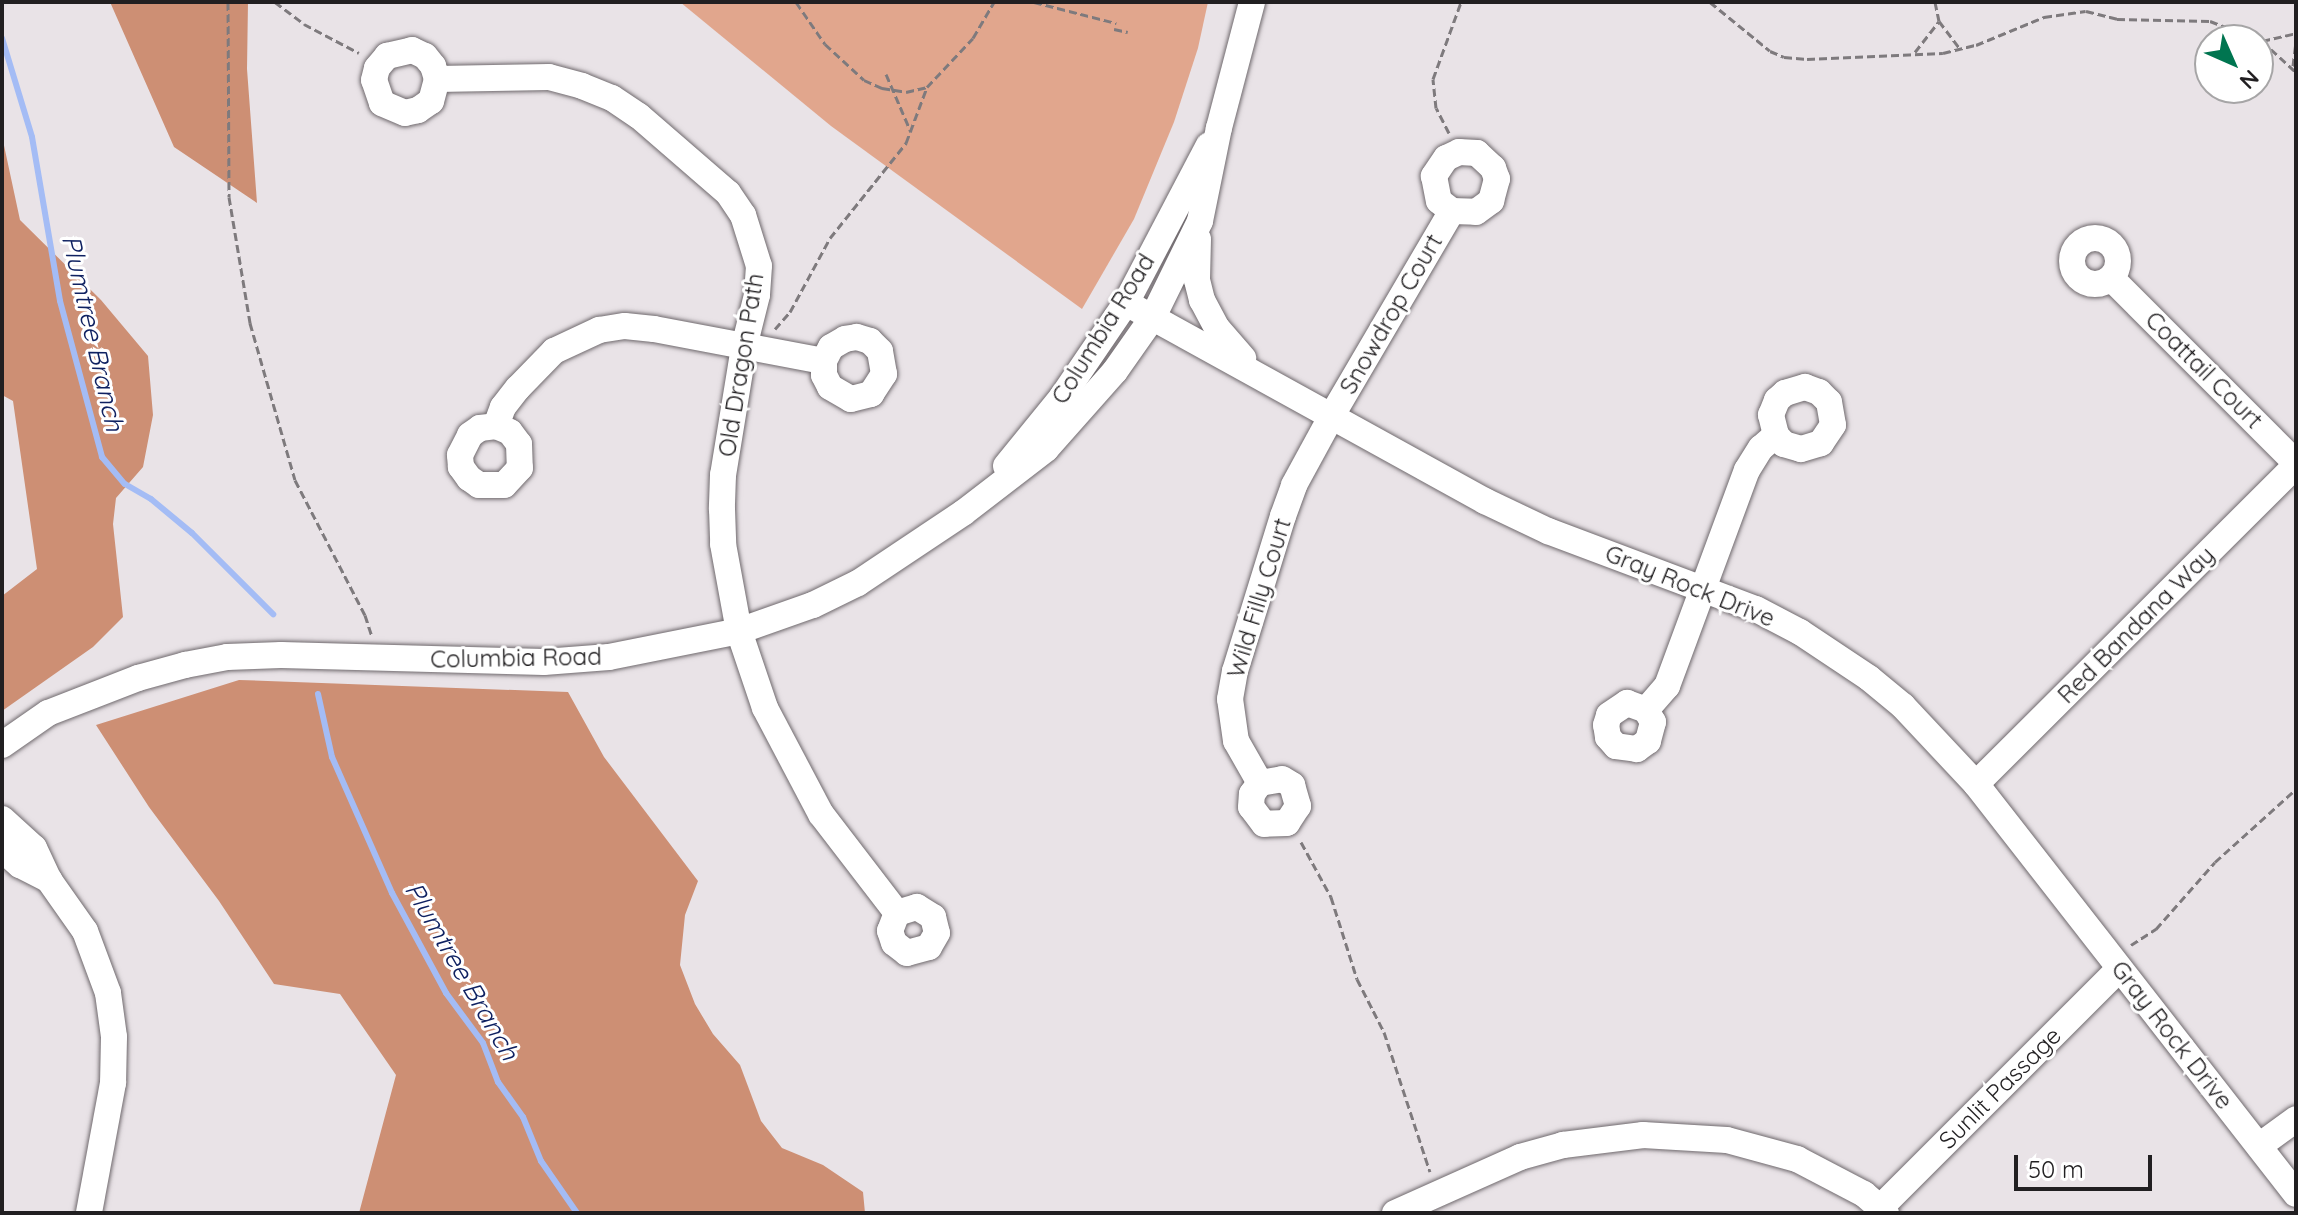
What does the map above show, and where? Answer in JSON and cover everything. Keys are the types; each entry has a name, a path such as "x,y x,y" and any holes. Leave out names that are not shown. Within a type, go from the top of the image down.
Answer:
{"street":[{"name":"Columbia Road","path":"2,745 48,713 138,678 227,657 544,662 609,657 739,631 813,605 858,583 963,513 1055,440 1115,371 1153,317 1200,221 1219,128 1252,2"},
{"path":"412,50 425,56 433,66 437,79 431,101 418,110 405,113 382,103 375,85 377,68 387,56 412,50"},
{"name":"Old Dragon Path","path":"437,79 549,77 612,98 639,116 708,175 728,193 743,215 754,240 759,266 757,295 744,347 723,475 722,509 723,544 739,631 765,708 807,791 850,856 897,913"},
{"name":"Columbia Road","path":"963,513 1062,397 1126,303 1219,128"},
{"name":"Snowdrop Court","path":"1459,152 1477,153 1486,159 1497,179 1496,191 1491,201 1476,212 1452,211 1439,201 1434,176 1446,158 1459,152"},
{"name":"Snowdrop Court","path":"1331,417 1452,211"},
{"path":"1200,221 1197,280 1202,300 1217,328 1256,373"},
{"name":"Coattail Court","path":"2111,278 2296,464"},
{"name":"Gray Rock Drive","path":"1126,303 1474,495 1548,531 1702,587 1800,632 1869,678 1903,706 1976,784 2296,1194"},
{"path":"496,426 503,407 535,368 554,351 599,330 625,326 654,329 824,361"},
{"name":"Wild Filly Court","path":"1287,823 1272,826 1256,817 1251,807 1252,794 1260,783 1236,741 1230,699 1235,671 1291,495 1331,417"},
{"path":"1646,710 1667,686 1747,470 1761,448 1776,435"},
{"name":"Red Bandana Way","path":"1976,784 2296,464"},
{"name":"Columbia Road","path":"2,768 89,698"},
{"path":"2,819 34,848 49,880 87,934 98,959 110,1008 113,1083 89,1213"},
{"path":"2,849 20,865 49,880"},
{"name":"Sunlit Passage","path":"1883,1210 2114,962"},
{"path":"2259,1146 2296,1119"},
{"path":"1395,1213 1516,1158 1563,1145 1643,1135 1687,1135 1759,1147 1830,1173 1883,1210"}],"path":[{"path":"228,2 229,197 250,323 295,480 365,615 378,658"},
{"path":"275,2 304,24 364,56 377,68"},
{"path":"796,2 844,63 864,80 895,90 927,87"},
{"path":"744,347 773,331 790,312 830,238 895,160 911,132 927,87 973,38 994,2"},
{"path":"1034,2 1116,23"},
{"path":"1459,152 1432,94 1433,79 1461,2"},
{"path":"1710,2 1770,51 1784,57 1913,54 1960,49 2044,17 2086,11 2117,19 2210,21 2218,24"},
{"path":"1935,2 1939,21 1960,49"},
{"path":"1913,54 1939,21"},
{"path":"1114,29 1128,32"},
{"path":"2274,38 2296,33"},
{"path":"2294,70 2296,42"},
{"path":"2274,52 2294,70"},
{"path":"886,74 911,132"},
{"path":"2114,962 2156,929 2215,862 2296,789"},
{"path":"1287,823 1317,866 1331,897 1357,979 1371,1002 1401,1077 1437,1193"}],"shaded area":[{"path":"110,2 248,2 247,69 257,203 174,147"},
{"path":"680,2 1208,2 1198,48 1174,122 1134,219 1082,309 831,126"},
{"path":"2,136 20,220 101,300 148,356 153,415 143,467 116,498 113,524 123,617 93,647 2,711 2,596 37,569 13,401 2,395"},
{"path":"239,680 568,692 604,757 698,881 685,915 680,965 695,1004 713,1034 740,1065 761,1121 782,1148 823,1165 863,1192 865,1213 359,1213 396,1075 340,994 274,984 219,901 149,807 96,725"}],"waterway":[{"name":"Plumtree Branch","path":"2,38 32,137 60,301 102,457 125,484 151,499 192,533 273,614"},
{"name":"Plumtree Branch","path":"318,694 332,757 392,893 446,993 483,1043 498,1082 523,1117 541,1161 577,1213"}]}
